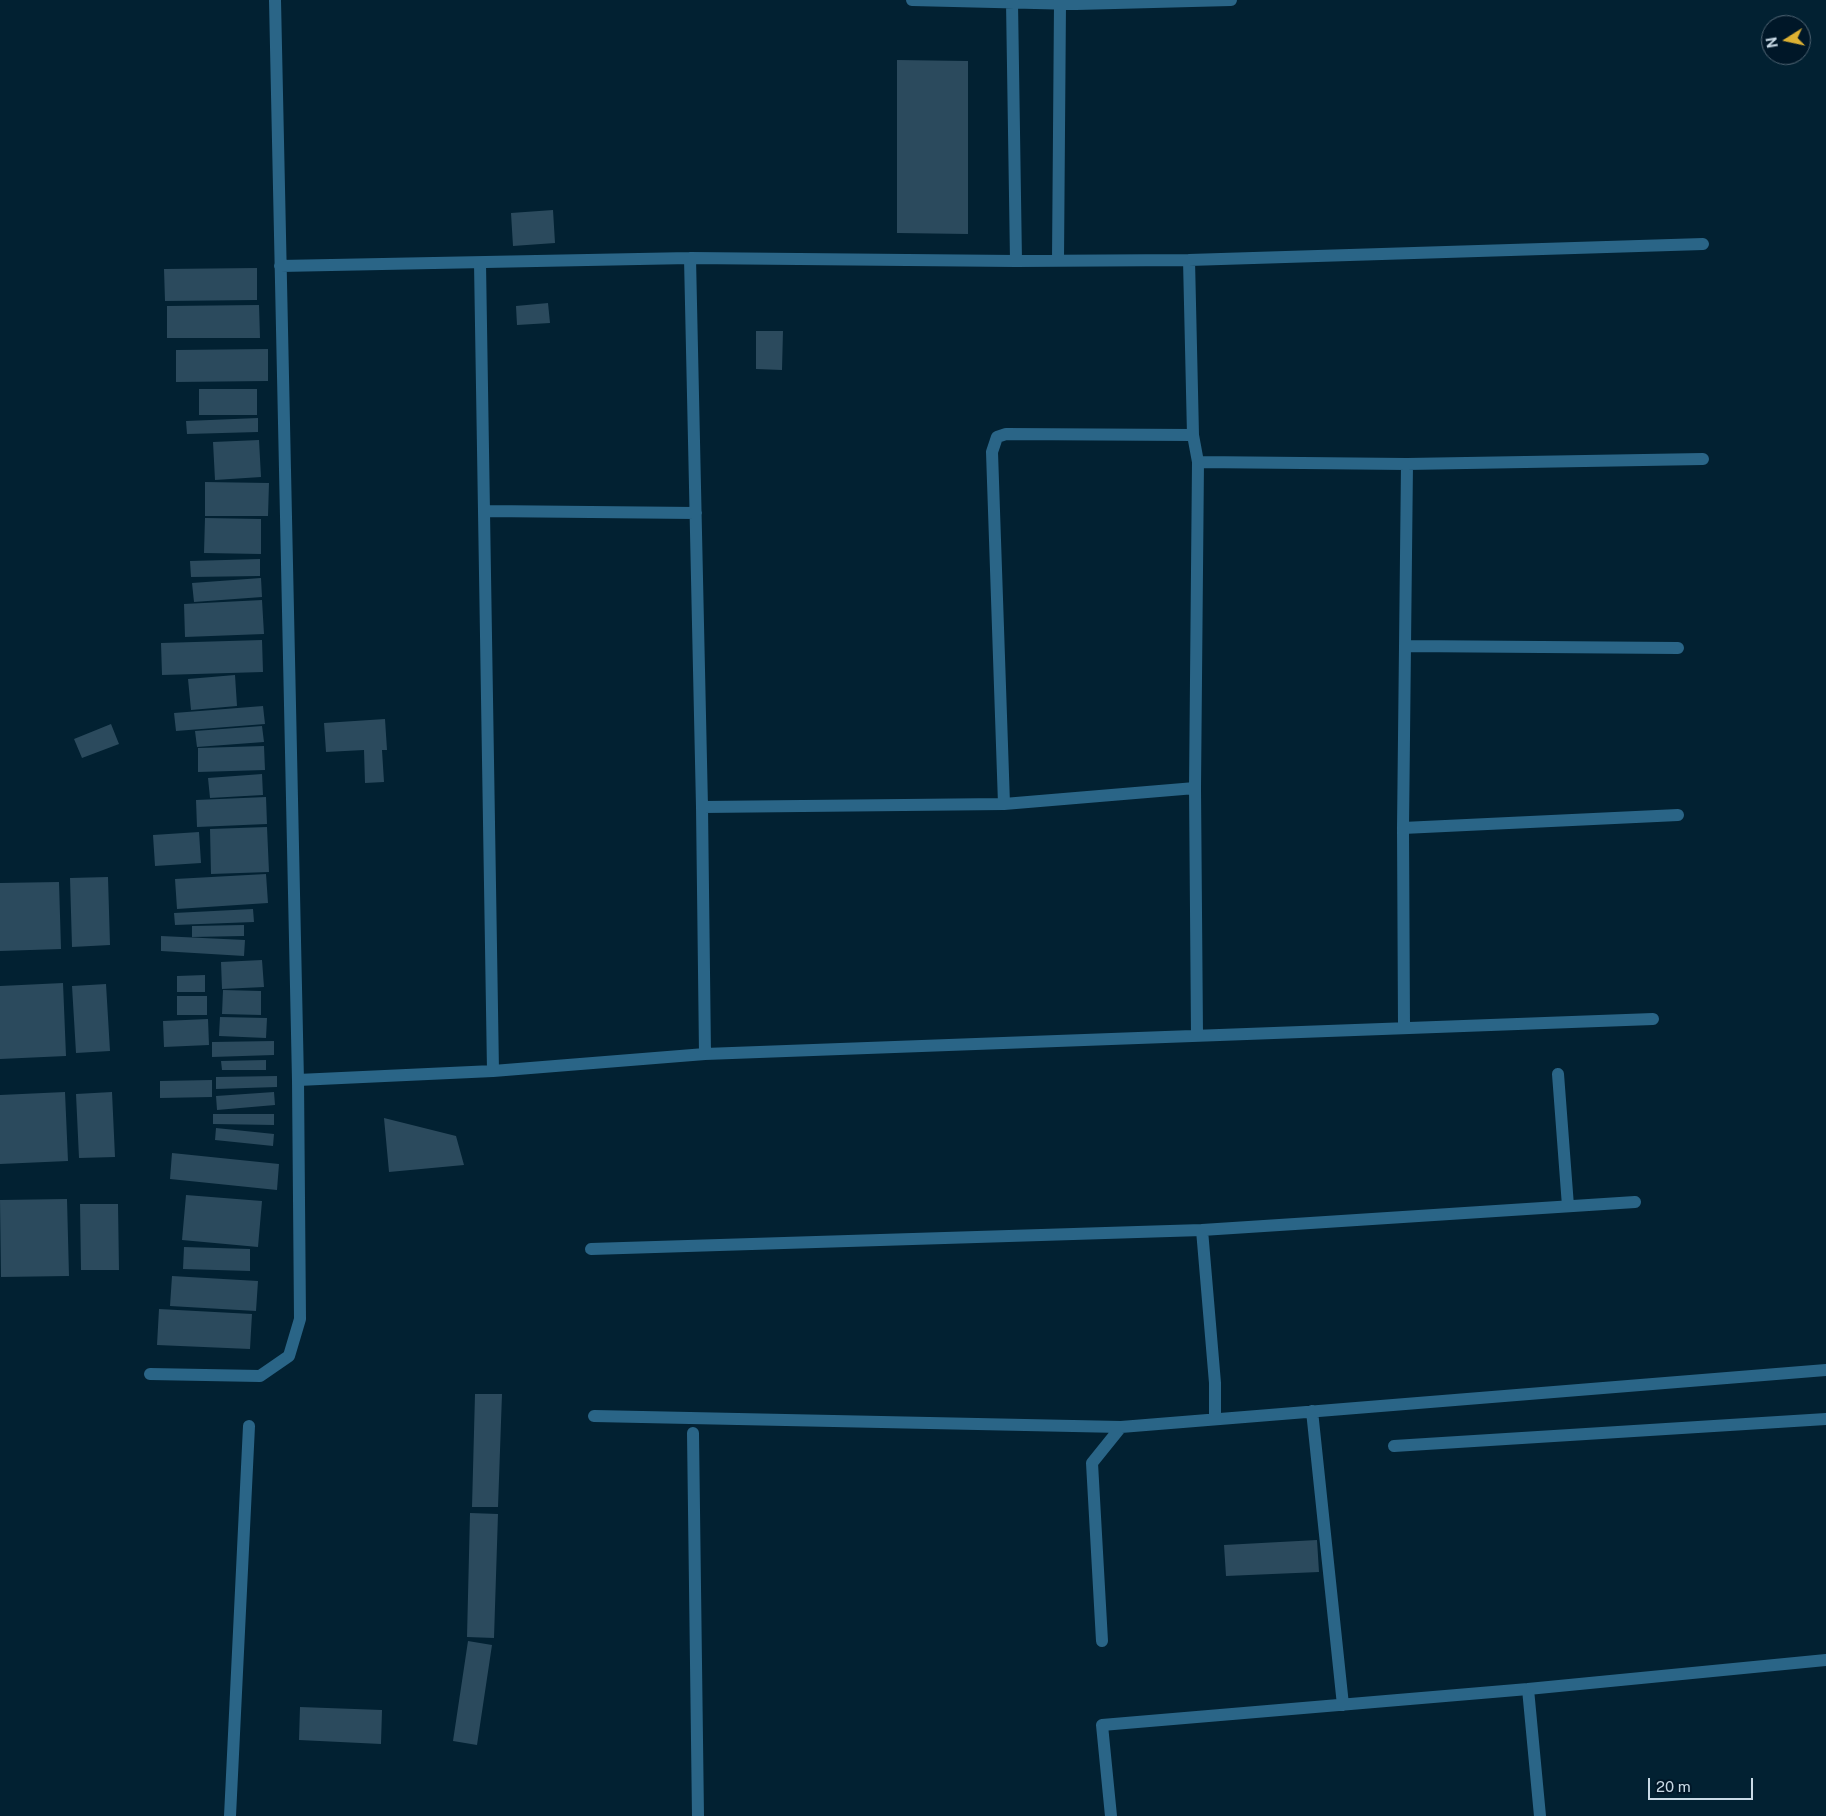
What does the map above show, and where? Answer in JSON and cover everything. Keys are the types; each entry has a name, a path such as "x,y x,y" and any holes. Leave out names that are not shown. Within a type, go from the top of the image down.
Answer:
{"street":[{"path":"150,1374 260,1376 289,1356 300,1319 298,1080 275,0"},
{"path":"912,0 1060,3 1231,0"},
{"path":"1012,2 1016,261"},
{"path":"1058,260 1060,3"},
{"path":"280,266 690,258 1016,261 1189,260 1703,244"},
{"path":"690,258 702,807 705,1054"},
{"path":"1189,260 1193,436 1198,462 1195,788 1197,1036"},
{"path":"480,263 486,511 493,1071"},
{"path":"1004,804 992,452 997,437 1006,434 1193,436"},
{"path":"1198,462 1406,464 1702,459"},
{"path":"1404,1027 1403,828 1406,464"},
{"path":"486,511 696,513"},
{"path":"1405,646 1678,648"},
{"path":"702,807 1004,804 1195,788"},
{"path":"1403,828 1678,815"},
{"path":"298,1080 493,1071 705,1054 1654,1019"},
{"path":"1558,1074 1568,1206"},
{"path":"591,1249 1202,1230 1635,1202"},
{"path":"1202,1230 1215,1383 1214,1419"},
{"path":"594,1416 1121,1427 1826,1370"},
{"path":"1312,1411 1343,1705"},
{"path":"1394,1446 1826,1419"},
{"path":"230,1816 249,1426"},
{"path":"1102,1641 1092,1463 1121,1427"},
{"path":"693,1433 698,1816"},
{"path":"1111,1816 1102,1724 1528,1690 1826,1660"},
{"path":"1528,1690 1540,1816"}],"building":[{"path":"897,60 968,61 968,234 897,233"},
{"path":"553,210 555,243 513,246 511,213"},
{"path":"257,268 257,300 165,301 164,269"},
{"path":"548,303 550,323 517,325 516,306"},
{"path":"259,305 260,338 167,338 167,306"},
{"path":"756,331 783,331 782,370 756,369"},
{"path":"268,349 268,381 176,382 176,350"},
{"path":"199,389 257,389 257,415 199,415"},
{"path":"258,418 258,432 187,434 186,421"},
{"path":"259,440 261,477 215,480 213,442"},
{"path":"205,482 269,483 268,516 205,516"},
{"path":"205,518 261,519 261,554 204,553"},
{"path":"260,559 260,576 191,577 190,561"},
{"path":"261,578 262,597 194,602 192,583"},
{"path":"262,600 264,634 185,637 184,604"},
{"path":"262,640 263,672 162,675 161,643"},
{"path":"235,675 237,706 191,710 188,679"},
{"path":"263,706 265,724 176,731 174,713"},
{"path":"385,719 387,750 382,750 384,782 365,783 364,750 326,752 324,723"},
{"path":"111,724 119,744 82,758 74,739"},
{"path":"262,726 264,742 197,747 195,731"},
{"path":"264,746 265,770 198,772 198,748"},
{"path":"262,774 263,795 210,798 208,778"},
{"path":"266,797 267,824 197,827 196,800"},
{"path":"267,827 269,872 211,874 210,829"},
{"path":"199,832 201,863 155,866 153,835"},
{"path":"266,874 268,903 177,909 175,879"},
{"path":"108,877 110,945 72,947 70,878"},
{"path":"59,882 61,949 0,951 0,883"},
{"path":"253,909 254,922 175,925 174,913"},
{"path":"244,925 244,936 192,937 192,926"},
{"path":"161,936 245,940 244,956 161,951"},
{"path":"262,960 264,987 222,989 221,962"},
{"path":"205,975 205,992 177,992 177,976"},
{"path":"63,983 66,1056 0,1059 0,986"},
{"path":"106,984 110,1051 76,1053 72,986"},
{"path":"223,990 261,991 261,1015 222,1014"},
{"path":"177,996 207,996 207,1015 177,1015"},
{"path":"220,1017 267,1018 266,1038 219,1036"},
{"path":"208,1019 209,1045 164,1047 163,1021"},
{"path":"274,1041 274,1055 212,1057 212,1042"},
{"path":"266,1060 266,1070 222,1070 221,1061"},
{"path":"277,1076 277,1087 216,1089 216,1077"},
{"path":"212,1080 212,1097 160,1098 160,1081"},
{"path":"65,1092 68,1161 0,1164 0,1095"},
{"path":"112,1092 115,1157 79,1158 76,1094"},
{"path":"274,1092 275,1105 217,1110 216,1096"},
{"path":"213,1114 274,1114 274,1125 213,1124"},
{"path":"384,1118 456,1136 464,1165 389,1172"},
{"path":"216,1128 274,1134 273,1146 215,1140"},
{"path":"172,1153 279,1164 277,1190 170,1179"},
{"path":"186,1195 262,1201 258,1247 182,1240"},
{"path":"67,1199 69,1276 1,1277 0,1200"},
{"path":"80,1204 118,1204 119,1270 81,1270"},
{"path":"184,1247 250,1249 250,1271 183,1269"},
{"path":"172,1276 258,1281 256,1311 170,1306"},
{"path":"159,1309 252,1314 250,1349 157,1345"},
{"path":"475,1394 502,1394 498,1507 472,1507"},
{"path":"470,1513 498,1514 494,1638 467,1637"},
{"path":"1317,1540 1319,1572 1226,1576 1224,1545"},
{"path":"468,1641 492,1645 477,1745 453,1741"},
{"path":"300,1707 382,1710 381,1744 299,1740"}]}
